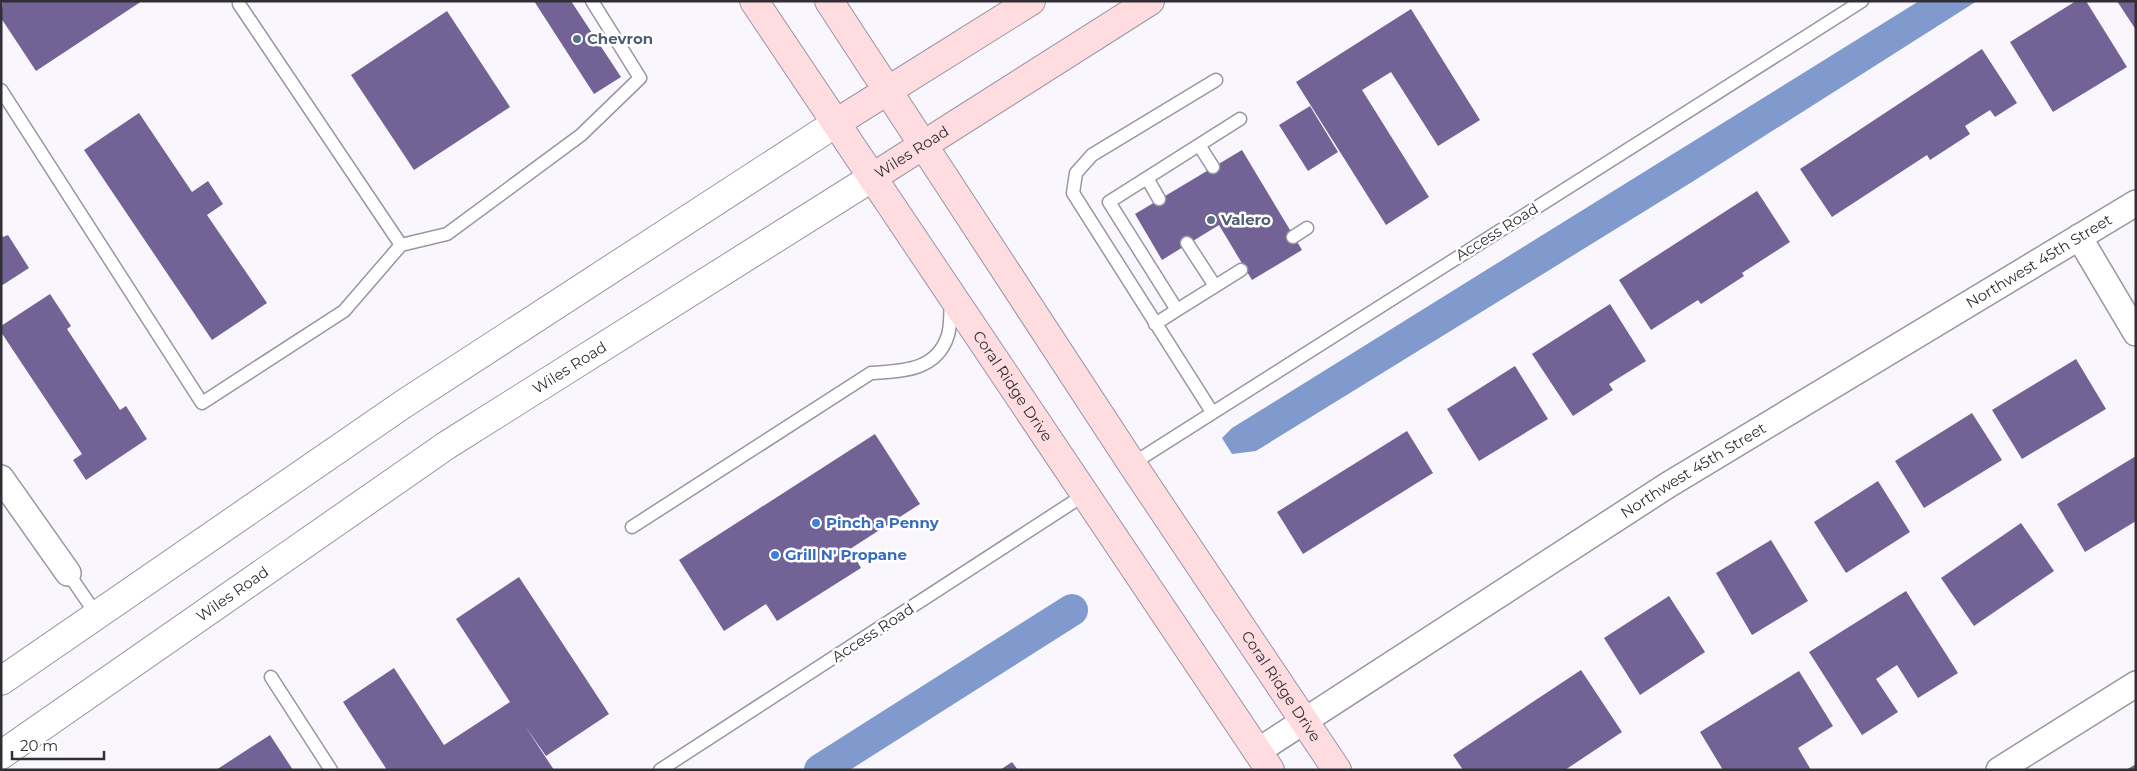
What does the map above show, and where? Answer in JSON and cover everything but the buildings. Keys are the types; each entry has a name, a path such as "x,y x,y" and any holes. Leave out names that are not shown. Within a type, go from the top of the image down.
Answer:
{"main road":[{"name":"Coral Ridge Drive","path":"754,1 1084,495 1264,760"},
{"name":"Coral Ridge Drive","path":"829,1 1132,464 1336,770"},
{"path":"836,123 1031,1"},
{"name":"Wiles Road","path":"873,177 1150,1"}],"street":[{"path":"1,681 405,403 836,123"},
{"name":"Wiles Road","path":"1,755 447,445 873,177"},
{"name":"Northwest 45th Street","path":"1264,760 1304,721 1677,479 2136,203"},
{"path":"2079,237 2136,333"},
{"path":"1,478 68,573"},
{"path":"1999,770 2136,684"}],"lane":[{"path":"1,90 202,403 344,311 401,246 446,234 581,135 640,78 592,1"},
{"name":"Access Road","path":"1132,464 1862,1"},
{"path":"239,4 401,246"},
{"path":"1212,412 1072,193 1076,173 1092,156 1216,80"},
{"path":"1177,310 1109,202 1240,119"},
{"path":"1198,145 1212,167"},
{"path":"1147,178 1159,199"},
{"path":"1293,237 1307,228"},
{"path":"1187,243 1215,286"},
{"path":"1155,324 1241,270"},
{"path":"632,527 871,373 921,367 938,356 948,335 952,295"},
{"name":"Access Road","path":"660,770 1084,495"},
{"path":"68,573 96,614"},
{"path":"271,677 330,770"}],"water":[{"path":"1919,1 1977,1 1692,182 1256,451 1232,454 1222,438 1232,428"}],"waterway":[{"path":"820,770 1072,610"}],"place":[{"name":"Chevron","path":"577,39"},
{"name":"Valero","path":"1211,220"},
{"name":"Pinch a Penny","path":"816,523"},
{"name":"Grill N' Propane","path":"775,555"}]}
